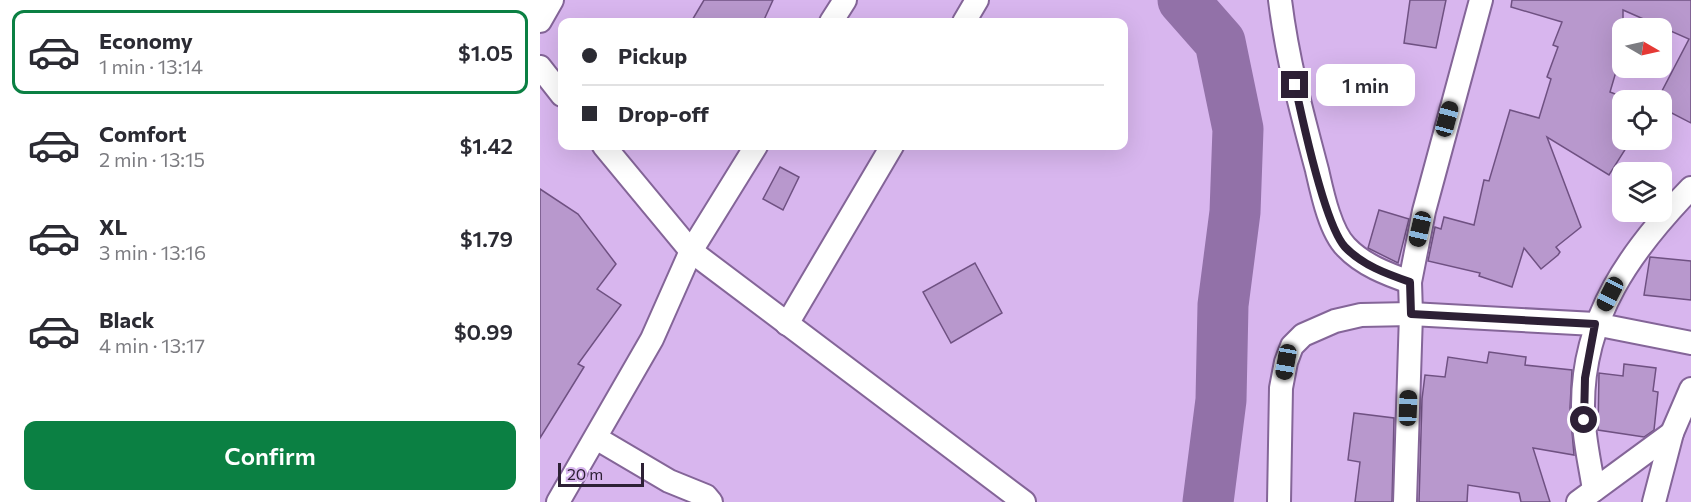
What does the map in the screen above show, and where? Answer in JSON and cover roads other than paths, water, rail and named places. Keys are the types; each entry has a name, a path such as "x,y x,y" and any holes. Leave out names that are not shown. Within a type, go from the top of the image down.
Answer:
{"street":[{"path":"540,21 552,0"},
{"path":"834,18 845,0"},
{"path":"966,18 977,0"},
{"path":"1280,0 1299,105 1324,197 1339,237 1345,247 1373,267 1410,282"},
{"path":"1405,502 1410,282 1428,192 1481,0"},
{"path":"540,67 558,90"},
{"path":"607,150 691,251 1024,502"},
{"path":"558,502 652,339 691,251 754,150"},
{"path":"787,324 890,150"},
{"path":"1586,496 1583,408 1585,378 1595,324 1636,250 1691,188"},
{"path":"1279,502 1281,388 1286,362 1293,346 1303,335 1335,321 1361,315 1411,314 1595,324 1691,343"},
{"path":"1654,502 1672,434 1691,389"},
{"path":"1586,496 1672,434"},
{"path":"596,438 669,481 706,496 711,502"}],"waterway":[{"path":"1183,0 1220,42 1238,129 1235,212 1223,305 1221,400 1208,502"}]}
